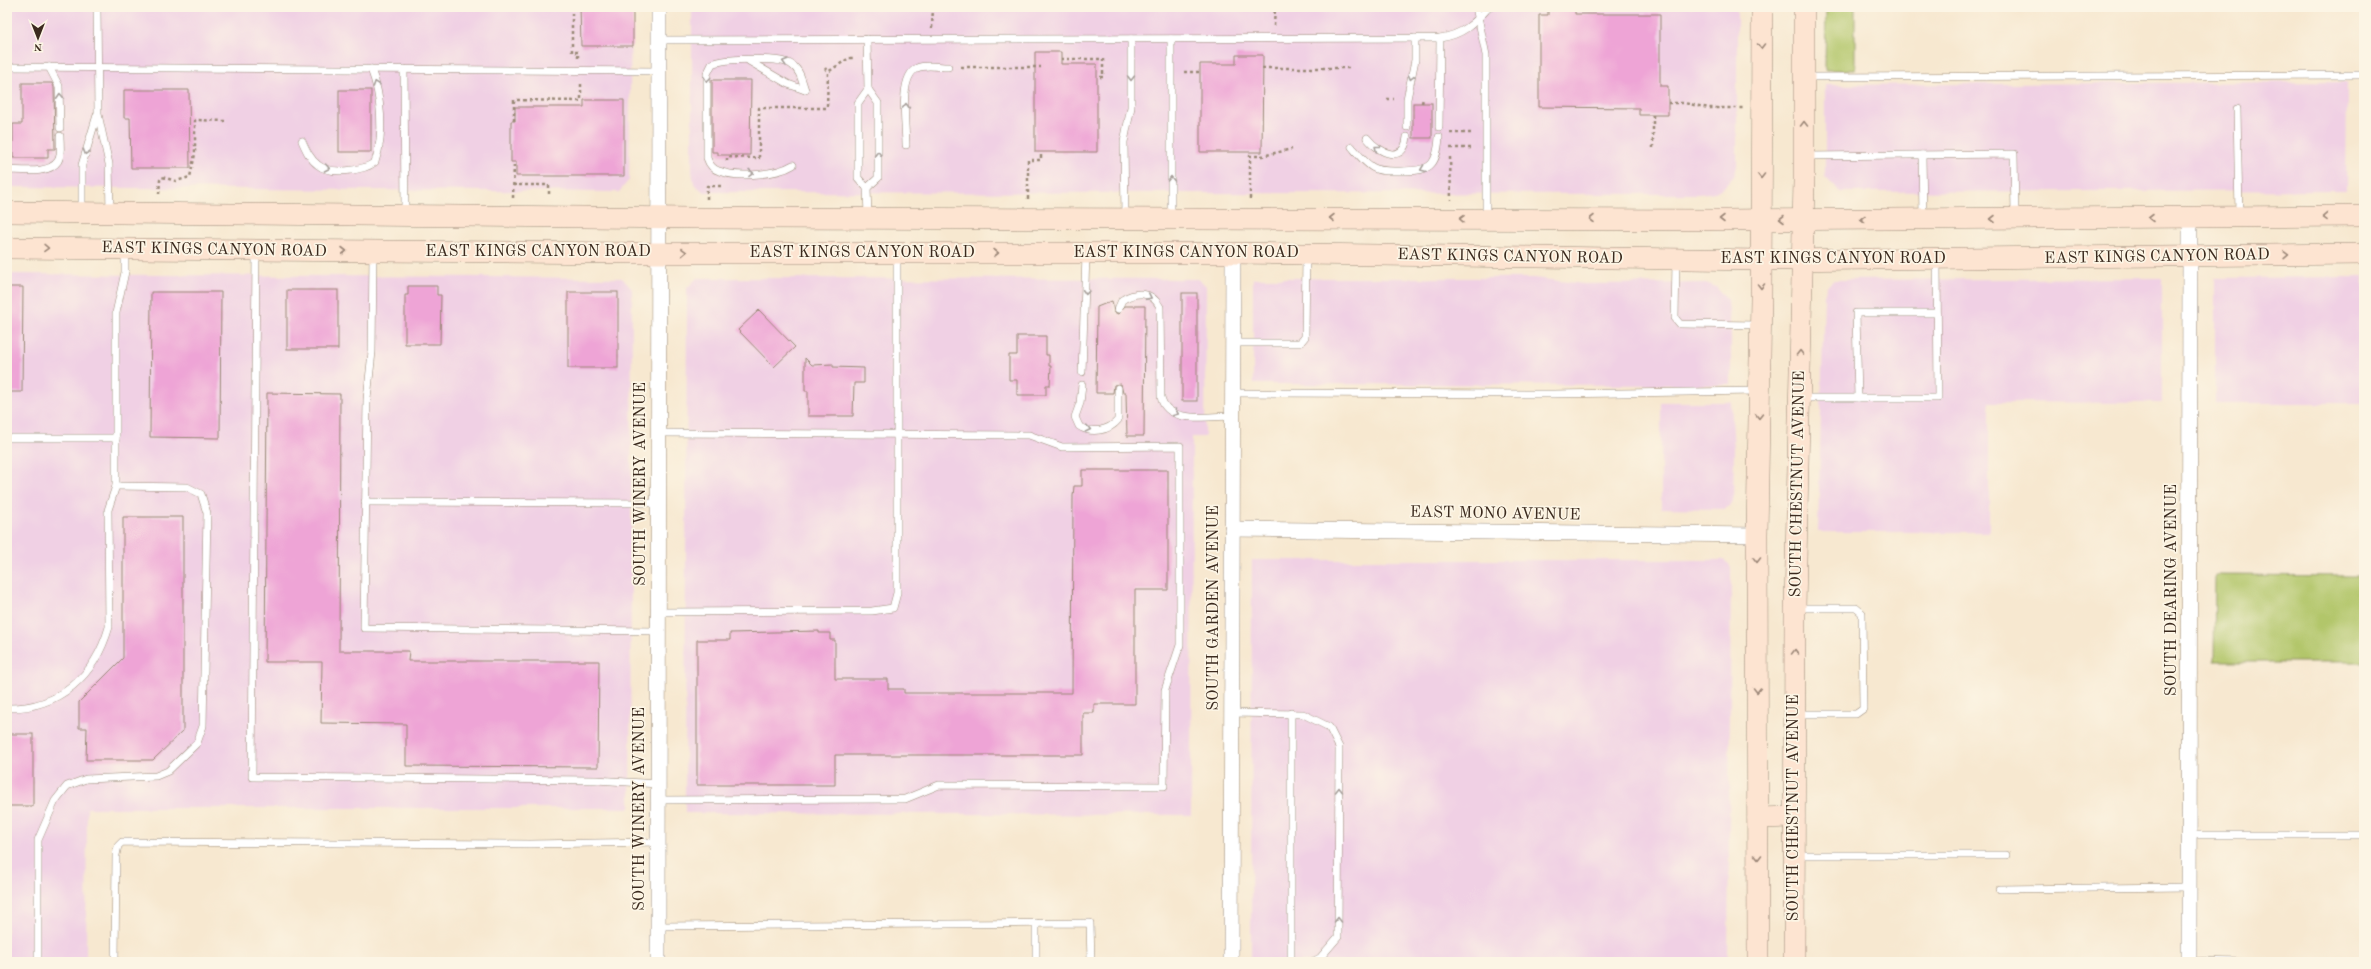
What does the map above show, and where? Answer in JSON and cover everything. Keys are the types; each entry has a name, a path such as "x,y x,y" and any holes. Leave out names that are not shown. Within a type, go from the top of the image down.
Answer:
{"main road":[{"path":"1758,962 1757,535 1761,260 1762,7"},
{"name":"SOUTH CHESTNUT AVENUE","path":"1794,962 1796,608 1804,156 1804,7"},
{"path":"7,212 658,218 2015,219 2364,216"},
{"name":"EAST KINGS CANYON ROAD","path":"7,248 658,253 1233,253 1761,260 1936,260 2364,254"},
{"path":"1758,818 1794,817"}],"street":[{"name":"SOUTH WINERY AVENUE","path":"658,962 658,612 660,434 658,253 659,7"},
{"name":"SOUTH DEARING AVENUE","path":"2189,962 2190,218"},
{"name":"SOUTH GARDEN AVENUE","path":"1231,962 1233,253"},
{"name":"EAST MONO AVENUE","path":"1232,529 1757,535"}],"lane":[{"path":"97,7 98,114 109,164 110,213"},
{"path":"1476,7 1480,18 1486,55 1486,219"},
{"path":"658,40 1440,38 1454,36 1468,29 1489,7"},
{"path":"1408,127 1407,99 1415,60 1415,38"},
{"path":"1439,127 1440,38"},
{"path":"867,39 868,89 878,103 878,178 867,188"},
{"path":"1125,218 1124,142 1131,106 1131,39"},
{"path":"1171,39 1171,218"},
{"path":"749,61 788,84 805,90 797,70 786,62 727,60 717,62 709,68 707,74 707,158 713,168 727,173 769,174 793,165"},
{"path":"906,145 905,87 908,76 912,71 924,66 948,67"},
{"path":"7,67 658,71"},
{"path":"49,67 59,86 60,128"},
{"path":"302,142 314,162 327,170 359,170 375,162 379,148 380,97 371,69"},
{"path":"404,69 405,215"},
{"path":"1804,77 2364,75"},
{"path":"868,89 858,103 858,178 867,188 868,218"},
{"path":"2237,109 2239,218"},
{"path":"82,212 82,165 98,114"},
{"path":"7,170 42,170 50,167 58,161 60,156 60,136"},
{"path":"1367,138 1375,148 1389,153 1397,152 1402,149 1408,137"},
{"path":"1352,148 1368,164 1378,170 1418,171 1434,163 1438,153 1438,140"},
{"path":"1804,156 2014,154 2015,219"},
{"path":"1922,155 1923,219"},
{"path":"7,708 39,705 73,686 86,673 104,642 109,627 108,510 116,486 116,313 125,272 125,249"},
{"path":"256,250 252,777 596,780 658,784"},
{"path":"373,251 372,352 366,399 364,628 658,631"},
{"path":"658,612 872,611 893,608 897,593 897,253"},
{"path":"1082,372 1086,253"},
{"path":"1232,344 1300,343 1305,337 1306,254"},
{"path":"1676,259 1675,318 1680,324 1760,325"},
{"path":"1799,398 1938,398 1936,260"},
{"path":"1118,309 1122,300 1136,294 1150,296 1157,301 1160,307 1161,397 1162,403 1167,409 1176,415 1232,416"},
{"path":"1858,398 1856,313 1937,313"},
{"path":"1082,385 1080,403 1075,417 1079,426 1092,431 1108,428 1118,420 1118,388"},
{"path":"1232,393 1553,394 1759,391"},
{"path":"658,800 905,798 939,785 1164,786 1165,690 1180,645 1180,446 1062,447 1029,435 660,434"},
{"path":"7,438 116,438"},
{"path":"38,962 38,840 55,801 67,786 86,779 156,776 168,771 197,743 203,726 207,513 201,494 187,487 116,486"},
{"path":"365,502 659,503"},
{"path":"1795,714 1856,714 1863,710 1862,613 1856,608 1796,608"},
{"path":"1231,713 1303,714 1329,727 1339,747 1338,937 1320,958 1312,962"},
{"path":"1291,962 1292,713"},
{"path":"2189,835 2364,835"},
{"path":"115,962 116,854 118,846 122,842 522,844 658,842"},
{"path":"1794,856 2006,854"},
{"path":"2000,888 2189,887"},
{"path":"1036,922 1036,962"},
{"path":"658,926 1090,922 1090,962"},
{"path":"2189,962 2243,962"}],"path":[{"path":"572,7 572,52 578,52"},
{"path":"828,72 849,58 867,58"},
{"path":"1061,59 1103,59 1103,77 1097,77"},
{"path":"7,67 7,154"},
{"path":"948,67 1041,67"},
{"path":"707,218 707,186 727,186 727,157 759,158 759,108 828,108 828,72 825,68"},
{"path":"1262,68 1350,68"},
{"path":"1422,103 1423,99"},
{"path":"514,121 514,100 580,101"},
{"path":"1668,103 1722,108"},
{"path":"1653,115 1653,148"},
{"path":"159,213 160,180 166,177 181,181 187,179 191,174 195,154 195,120 225,121"},
{"path":"1448,133 1486,133"},
{"path":"1438,140 1450,148 1486,148"},
{"path":"1450,148 1451,219"},
{"path":"1250,218 1250,156 1262,156 1292,149"},
{"path":"1028,218 1028,160 1042,160 1042,152"},
{"path":"514,162 513,185 549,185 549,217"}],"shaded area":[{"path":"7,7 631,7 629,180 619,192 7,187"},
{"path":"692,7 1737,7 1737,166 1734,176 1724,187 1715,192 1698,194 704,192 694,184 692,171"},
{"path":"2347,82 2346,190 1840,192 1825,177 1825,85"},
{"path":"7,274 622,278 632,289 630,808 87,808 86,962 7,962"},
{"path":"2364,277 2364,403 2215,403 2215,278"},
{"path":"697,278 1199,279 1206,286 1205,437 1192,437 1191,815 685,813 687,288"},
{"path":"1253,278 1533,278 1584,284 1706,283 1716,287 1728,301 1731,332 1731,385 1253,384"},
{"path":"2162,278 2162,403 1989,402 1989,532 1818,532 1824,295 1827,286 1834,280"},
{"path":"1661,402 1731,402 1734,450 1733,501 1730,506 1724,509 1661,508"},
{"path":"1252,560 1723,560 1729,564 1731,569 1728,962 1251,962"}],"green space":[{"path":"1826,7 1855,7 1855,70 1825,70"},
{"path":"2215,575 2364,576 2364,662 2214,662"}],"building":[{"path":"580,7 633,7 633,46 581,46"},
{"path":"1548,7 1575,7 1575,14 1660,14 1660,86 1668,86 1668,115 1639,115 1639,108 1539,107 1539,15 1548,15"},
{"path":"1035,52 1061,52 1061,64 1097,64 1097,152 1035,152"},
{"path":"1236,55 1263,55 1262,152 1200,152 1200,64 1236,64"},
{"path":"712,80 751,80 750,155 718,155 718,152 712,152"},
{"path":"22,83 52,83 54,87 55,149 48,149 48,158 13,158 13,124 22,124"},
{"path":"124,90 189,90 190,168 131,168 130,118 124,118"},
{"path":"339,90 371,90 371,152 339,152"},
{"path":"584,100 624,100 624,176 516,176 516,162 511,162 511,121 515,121 515,107 584,107"},
{"path":"1413,103 1432,103 1432,138 1413,138"},
{"path":"408,286 437,286 437,295 441,295 440,344 405,344 405,295 408,295"},
{"path":"7,287 23,287 22,392 7,392"},
{"path":"287,290 338,290 338,349 287,349"},
{"path":"151,292 221,292 220,438 150,437"},
{"path":"568,292 618,292 618,368 568,368"},
{"path":"1182,293 1197,293 1197,401 1182,401"},
{"path":"1112,301 1114,312 1118,314 1125,306 1145,306 1144,436 1127,436 1126,393 1123,393 1121,384 1114,385 1113,393 1096,393 1097,307"},
{"path":"759,310 795,347 774,367 738,330"},
{"path":"1017,336 1046,336 1046,355 1049,355 1049,366 1051,366 1050,385 1046,385 1046,395 1017,395 1017,380 1009,380 1009,355 1017,355"},
{"path":"805,358 812,365 833,364 833,367 864,368 864,383 854,383 853,416 808,416 808,391 805,391"},
{"path":"267,393 340,394 339,651 409,651 408,661 599,661 598,767 406,766 406,724 321,723 322,662 265,662"},
{"path":"1082,470 1168,470 1168,590 1135,590 1135,704 1094,704 1094,713 1083,713 1083,755 835,755 835,785 697,785 697,640 730,640 730,633 819,631 819,633 830,633 830,640 835,640 835,679 888,679 888,689 904,689 904,693 1072,693 1073,496 1074,486 1082,486"},
{"path":"123,517 183,517 183,731 153,760 86,760 87,728 79,728 79,702 123,658"},
{"path":"7,734 33,734 33,806 7,806"}]}
